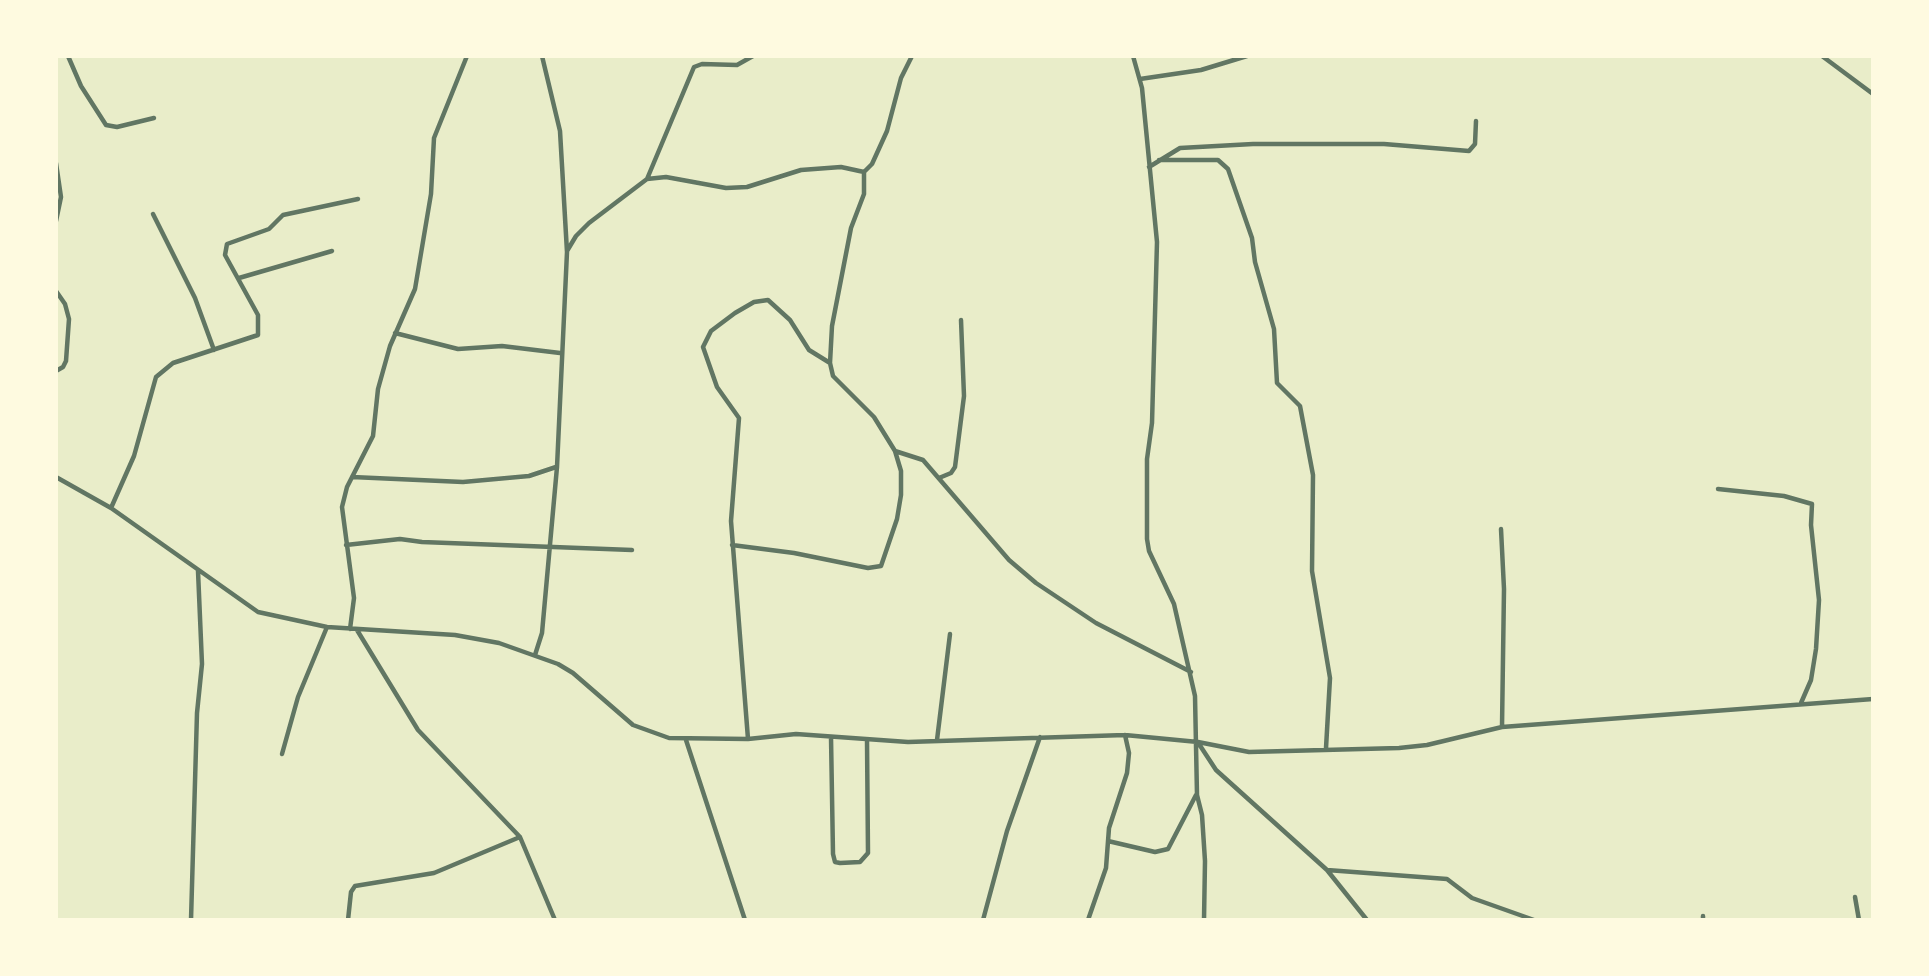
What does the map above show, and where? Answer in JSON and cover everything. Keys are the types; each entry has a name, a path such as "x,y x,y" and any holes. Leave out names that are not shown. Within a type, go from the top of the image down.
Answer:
{"street":[{"path":"68,56 81,86 106,125 117,127 154,118"},
{"path":"467,56 434,138 431,194 415,289 395,332 378,389 373,436 352,477 342,507 355,598 353,629 418,730 520,837 555,920"},
{"path":"535,655 542,633 557,467 567,252 560,131 542,56"},
{"path":"567,252 576,236 589,223 647,179 694,67 702,64 744,64 753,56"},
{"path":"732,545 794,553 868,568 881,566 897,519 901,471 895,452 874,417 833,376 830,363 832,326 851,228 864,194 864,172 872,164 887,131 901,78 912,56"},
{"path":"1133,56 1140,79 1157,242 1152,423 1147,459 1147,539 1174,604 1191,672 1198,742 1197,795 1204,835 1204,920"},
{"path":"1218,66 1220,56"},
{"path":"1140,79 1218,66 1247,56"},
{"path":"1822,56 1873,94"},
{"path":"1149,167 1180,148 1253,144 1273,147 1384,144 1469,151 1475,144 1476,121"},
{"path":"1159,160 1218,160 1228,169 1252,238 1255,262 1274,329 1277,383 1300,406 1313,475 1312,571 1330,678 1326,748"},
{"path":"56,163 61,197 56,221"},
{"path":"647,179 666,177 726,188 747,187 801,170 841,167 864,172"},
{"path":"111,508 134,456 156,377 173,363 258,335 258,315 225,255 224,249 231,240 262,232 283,215 358,200"},
{"path":"153,214 195,298 214,350"},
{"path":"239,278 332,251"},
{"path":"56,290 68,311 69,319 65,361 63,367 56,371"},
{"path":"748,739 731,510 740,425 735,411 717,387 703,347 711,331 754,302 768,300 790,320 809,350 830,363"},
{"path":"939,478 951,473 955,467 964,396 961,320"},
{"path":"395,332 458,349 502,346 561,353"},
{"path":"895,452 923,460 1001,552 1036,583 1096,623 1191,672"},
{"path":"352,477 463,482 529,476 557,467"},
{"path":"56,477 111,508 258,612 327,627 478,638 535,655 573,673 633,725 653,734 686,740 748,739 781,735 937,741 1125,735 1198,742 1249,752 1399,748 1457,739 1502,727 1873,699"},
{"path":"1718,488 1784,496 1812,504 1811,525 1819,600 1817,637 1811,680 1801,704"},
{"path":"1500,529 1504,589 1502,727"},
{"path":"346,545 400,538 422,542 632,550"},
{"path":"191,920 197,713 202,664 198,572"},
{"path":"282,754 295,705 327,627"},
{"path":"937,741 950,634"},
{"path":"1088,920 1106,867 1108,841 1129,763 1125,735"},
{"path":"831,737 833,854 835,862 840,863 860,862 868,853 867,740"},
{"path":"983,920 1007,831 1040,737"},
{"path":"686,740 745,920"},
{"path":"1198,742 1216,770 1327,870 1367,920"},
{"path":"1108,841 1155,852 1168,849 1197,795"},
{"path":"348,920 351,892 355,887 434,873 520,837"},
{"path":"1327,870 1447,879 1472,898 1534,920"},
{"path":"1855,897 1859,920"}]}
